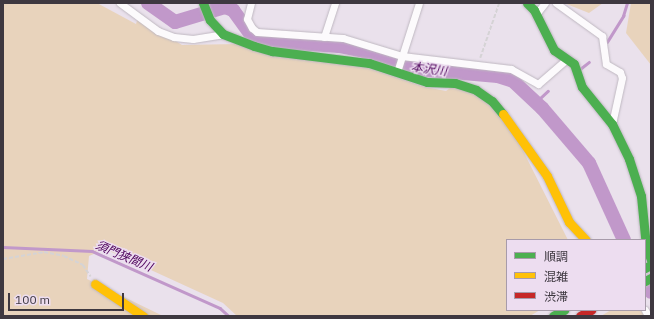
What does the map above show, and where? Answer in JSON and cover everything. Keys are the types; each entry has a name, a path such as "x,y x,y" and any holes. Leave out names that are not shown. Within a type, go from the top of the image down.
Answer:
{"main road":[{"path":"203,3 210,20 223,34 272,51 368,63 427,82 455,83 476,90 492,101 510,122 527,151 547,176 569,222 585,239"},
{"path":"527,3 536,14 554,50 574,64 582,87 612,124 629,159 641,196 645,239"},
{"path":"646,246 651,260"},
{"path":"95,284 143,316"},
{"path":"553,316 562,311"},
{"path":"580,316 589,311"}],"street":[{"path":"120,3 158,31 174,37 192,39 223,34"},
{"path":"251,3 247,19 252,28 257,32 356,41 402,56 478,64 517,71 538,84 567,59"},
{"path":"324,37 336,3"},
{"path":"397,72 419,3"},
{"path":"536,14 545,3"},
{"path":"556,3 602,36 606,64 620,72 622,78 612,124"}],"path":[{"path":"478,64 499,3"},
{"path":"3,259 44,252 64,256 83,264 95,284"}],"shaded area":[{"path":"3,3 97,3 136,24 138,18 182,45 238,44 259,47 368,68 425,87 446,91 457,83 477,89 508,121 567,239 506,239 506,311 538,311 530,316 237,316 223,303 105,249 89,256 87,279 163,316 3,316"},
{"path":"564,3 603,3 589,13"},
{"path":"631,3 651,3 651,65 626,33"},
{"path":"609,311 642,311 644,316 601,316"}],"waterway":[{"name":"本沢川","path":"148,3 175,22 225,7 233,10 252,36 264,41 339,46 364,51 417,69 498,76 513,81 542,108 589,163 624,239"},
{"path":"607,42 623,16 627,3"},
{"path":"580,69 589,62"},
{"path":"536,102 548,91"},
{"name":"須門狭間川","path":"3,247 92,251 220,308 229,316"},
{"name":"本沢川","path":"646,286 651,292"}],"traffic: fast":[{"path":"203,3 210,20 223,34 254,46 272,51 369,63 427,82 455,83 476,90 492,101 503,114"},
{"path":"527,3 534,10 554,50 574,64 582,87 612,124 629,159 641,196 645,239"},
{"path":"646,246 651,260"},
{"path":"646,268 651,265"},
{"path":"646,280 651,278"},
{"path":"553,316 562,311"}],"traffic: slow":[{"path":"503,114 547,176 569,222 585,239"},
{"path":"95,284 143,316"}],"traffic: jam":[{"path":"580,316 589,311"}]}
